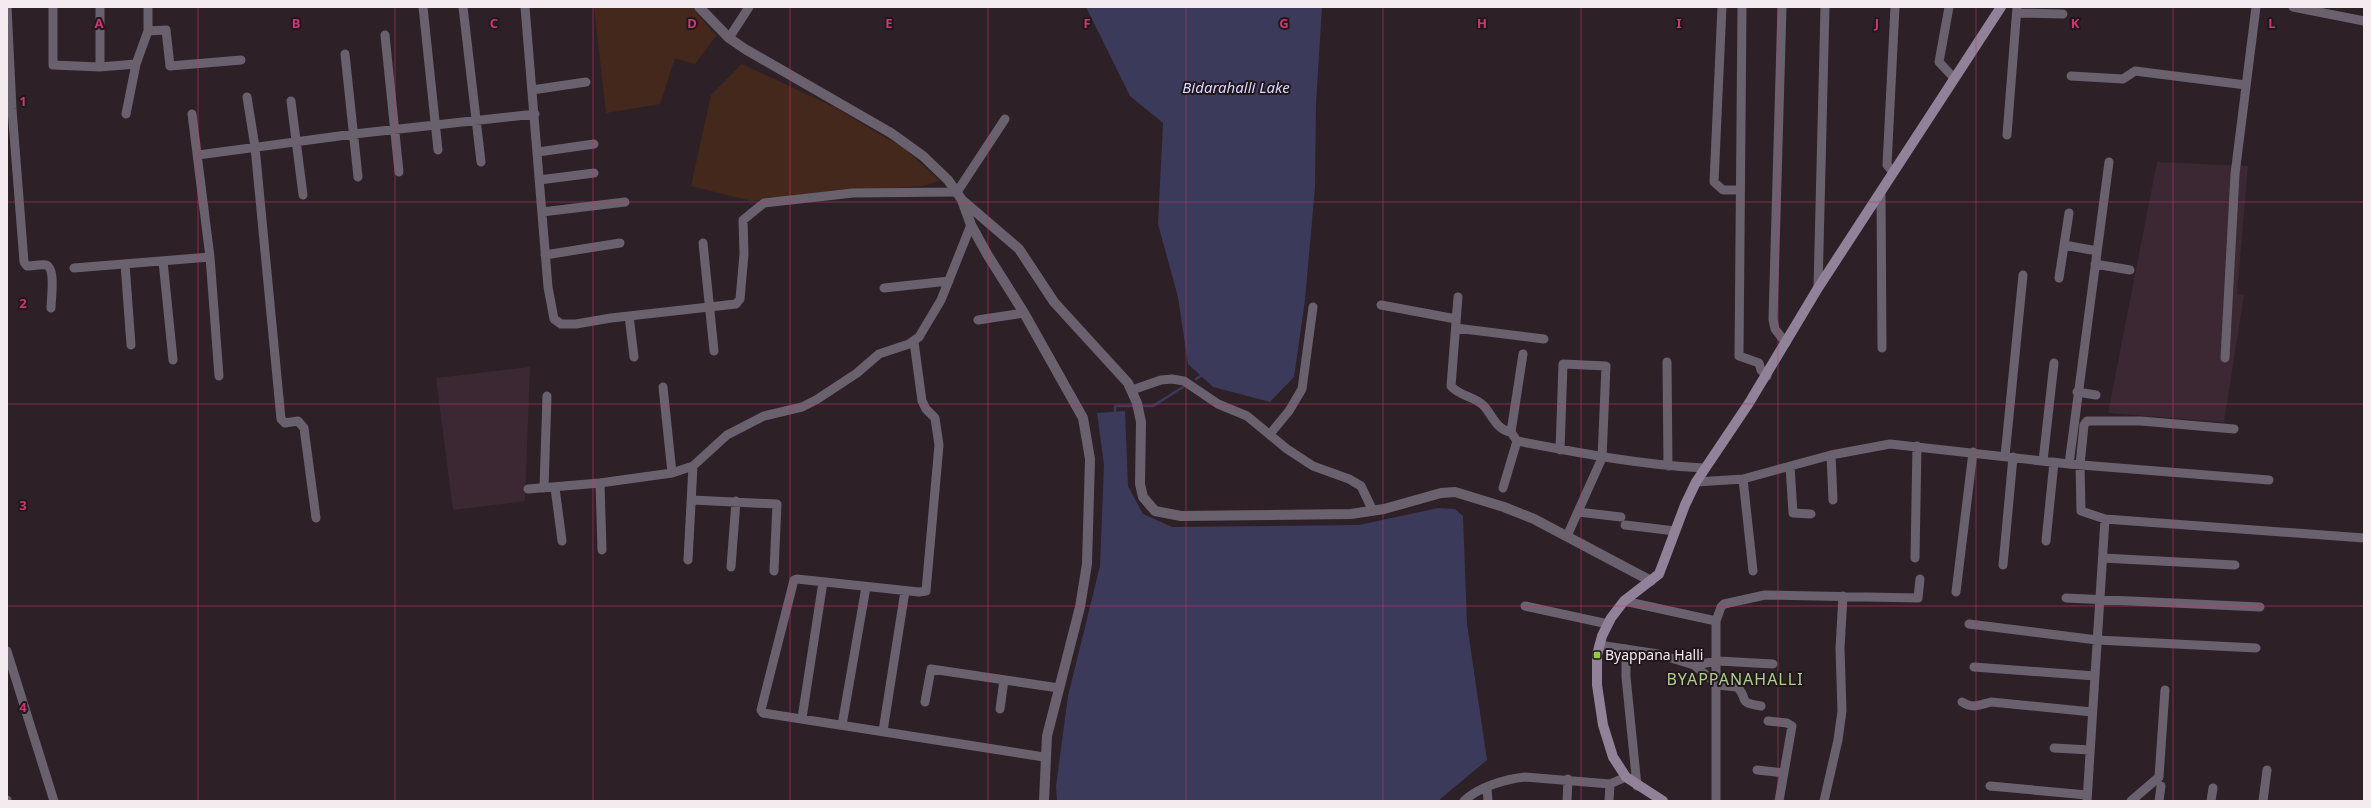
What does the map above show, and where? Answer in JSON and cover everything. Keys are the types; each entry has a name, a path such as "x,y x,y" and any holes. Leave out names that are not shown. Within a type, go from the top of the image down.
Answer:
{"main road":[{"path":"1663,801 1637,786 1626,777 1613,757 1603,725 1597,678 1599,645 1608,624 1624,601 1651,581 1662,569 1675,531 1696,482 1704,468 1767,376 1818,288 2001,7"}],"street":[{"path":"7,7 12,109 24,262 27,266 46,265 50,268 52,275 51,308"},
{"path":"54,7 53,65 100,67 136,64"},
{"path":"100,7 100,67"},
{"path":"126,114 136,64 148,31 148,7"},
{"path":"424,7 438,150"},
{"path":"463,7 481,162"},
{"path":"525,7 535,114 545,255 551,307 554,319 561,324 576,324 630,316 730,306 736,304 740,299 744,254 743,220 760,204 853,193 960,196"},
{"path":"699,7 729,38 759,58 822,92 891,133 933,164 960,196 1019,249 1054,302 1114,365 1132,390 1137,403 1141,422 1141,491 1150,507 1160,513 1181,516 1351,514 1373,511 1434,494 1455,492 1520,513 1567,536 1651,581"},
{"path":"729,38 749,7"},
{"path":"1722,7 1714,182 1723,190 1739,190"},
{"path":"1742,7 1739,190 1739,356 1759,363 1761,370 1767,376"},
{"path":"1782,7 1773,319 1775,329 1786,343"},
{"path":"1818,288 1826,7"},
{"path":"1894,172 1887,165 1895,7"},
{"path":"1949,7 1939,62 1954,78"},
{"path":"2225,358 2235,174 2256,7"},
{"path":"2293,7 2364,21"},
{"path":"2007,135 2017,10 2063,14"},
{"path":"148,31 166,30 170,66 241,60"},
{"path":"385,35 399,172"},
{"path":"346,54 358,176"},
{"path":"2071,76 2122,79 2135,71 2246,84"},
{"path":"532,90 586,82"},
{"path":"247,97 255,147 281,419 285,422 298,422 304,428 316,518"},
{"path":"291,101 303,195"},
{"path":"192,114 210,257 219,376"},
{"path":"198,154 395,129 436,126 535,114"},
{"path":"960,196 1005,120"},
{"path":"538,152 594,144"},
{"path":"2069,464 2077,392 2109,162"},
{"path":"539,180 594,173"},
{"path":"1881,192 1882,348"},
{"path":"960,196 971,225 1079,409 1083,418 1089,448 1086,571 1080,607 1047,736 1044,757 1044,801"},
{"path":"542,212 626,202"},
{"path":"2059,278 2069,213"},
{"path":"528,489 555,488 600,483 672,473 692,466 727,435 764,416 810,404 857,373 879,354 914,342 925,328 949,281 971,225"},
{"path":"545,255 620,243"},
{"path":"704,243 714,351"},
{"path":"2064,245 2097,251"},
{"path":"74,268 210,257"},
{"path":"164,261 173,360"},
{"path":"125,264 131,345"},
{"path":"2095,264 2130,270"},
{"path":"2003,565 2009,457 2023,275"},
{"path":"884,288 949,281"},
{"path":"1458,297 1451,386 1458,392 1480,402 1502,430 1511,432"},
{"path":"1381,305 1456,324 1544,339"},
{"path":"1270,434 1289,411 1302,389 1313,307"},
{"path":"978,320 1024,313"},
{"path":"630,316 634,357"},
{"path":"914,342 922,401 926,409 935,418 939,455 927,588 923,592 905,591 797,579 793,583 761,710 763,713 1044,757"},
{"path":"1523,354 1511,432 1517,441 1602,458 1668,466 1704,468"},
{"path":"1667,362 1668,466"},
{"path":"2043,461 2054,363"},
{"path":"1560,450 1563,364 1606,366 1602,458 1567,536"},
{"path":"1132,390 1161,380 1172,379 1184,381 1218,404 1246,416 1287,449 1313,466 1350,480 1361,486 1373,511"},
{"path":"663,387 672,473"},
{"path":"2077,392 2096,395"},
{"path":"544,488 547,396"},
{"path":"2234,429 2141,421 2090,421 2085,423 2080,465 2081,511 2105,519 2364,538"},
{"path":"2073,434 2083,436"},
{"path":"1503,488 1517,441"},
{"path":"1696,482 1743,479 1831,455 1890,444 1973,452 2069,464 2269,480"},
{"path":"1915,558 1917,446"},
{"path":"1956,592 1973,452"},
{"path":"1831,455 1833,500"},
{"path":"2046,541 2054,462"},
{"path":"688,560 692,500 692,466"},
{"path":"1790,466 1793,513 1810,514"},
{"path":"1743,479 1753,571"},
{"path":"600,483 602,550"},
{"path":"555,488 562,541"},
{"path":"692,500 774,502 778,506 774,571"},
{"path":"731,567 736,501"},
{"path":"1578,512 1675,531"},
{"path":"1990,786 2087,798 2105,519"},
{"path":"2103,558 2235,565"},
{"path":"1716,801 1718,661 1716,621 1721,607 1724,604 1759,596 1918,598 1920,578"},
{"path":"802,718 823,582"},
{"path":"842,725 866,587"},
{"path":"883,731 905,591"},
{"path":"1824,801 1838,740 1842,711 1840,648 1843,596"},
{"path":"2066,598 2260,607"},
{"path":"1624,601 1716,621"},
{"path":"1525,606 1608,624"},
{"path":"1969,624 2097,640 2256,648"},
{"path":"1599,645 1626,649 1694,665 1718,661 1773,664"},
{"path":"1626,649 1626,677 1637,786"},
{"path":"7,651 10,668 54,801"},
{"path":"1694,665 1718,685 1737,687 1740,690 1743,701 1747,704 1761,706"},
{"path":"1974,667 2095,676"},
{"path":"925,702 931,668 1059,688"},
{"path":"1000,709 1004,680"},
{"path":"2131,801 2159,777 2165,690"},
{"path":"1962,702 1969,706 1976,707 1991,702 2092,712"},
{"path":"1768,721 1787,723 1792,726 1779,801"},
{"path":"2054,748 2090,750"},
{"path":"1756,770 1784,773"},
{"path":"2263,801 2267,770"},
{"path":"1464,801 1487,788 1512,778 1568,780 1610,784 1626,777"},
{"path":"1567,801 1568,780"},
{"path":"1609,801 1610,784"},
{"path":"2159,801 2161,786"},
{"path":"1487,788 1488,801"},
{"path":"2211,801 2213,788"}],"shaded area":[{"path":"594,7 692,7 716,36 695,64 675,58 660,104 606,113"},
{"path":"742,64 834,107 905,149 940,181 923,186 815,193 751,201 691,186 711,95"},
{"path":"2157,162 2248,166 2237,294 2244,295 2224,422 2108,413"},
{"path":"530,367 525,501 453,510 436,378"}],"water":[{"name":"Bidarahalli Lake","path":"1086,7 1322,7 1316,104 1315,187 1305,300 1294,377 1270,402 1213,387 1188,364 1178,297 1158,224 1163,123 1130,96"},
{"path":"1125,411 1128,486 1143,514 1172,527 1359,525 1438,508 1455,509 1463,516 1467,624 1487,760 1438,801 1057,801 1056,786 1068,696 1100,566 1104,465 1097,413"}],"waterway":[{"path":"1196,379 1204,374"},
{"path":"1140,406 1153,406 1183,387"},
{"path":"1115,415 1115,406 1135,406"}],"place":[{"name":"Byappana Halli","path":"1597,655"}],"district":[{"name":"BYAPPANAHALLI","path":"1735,679"}]}
